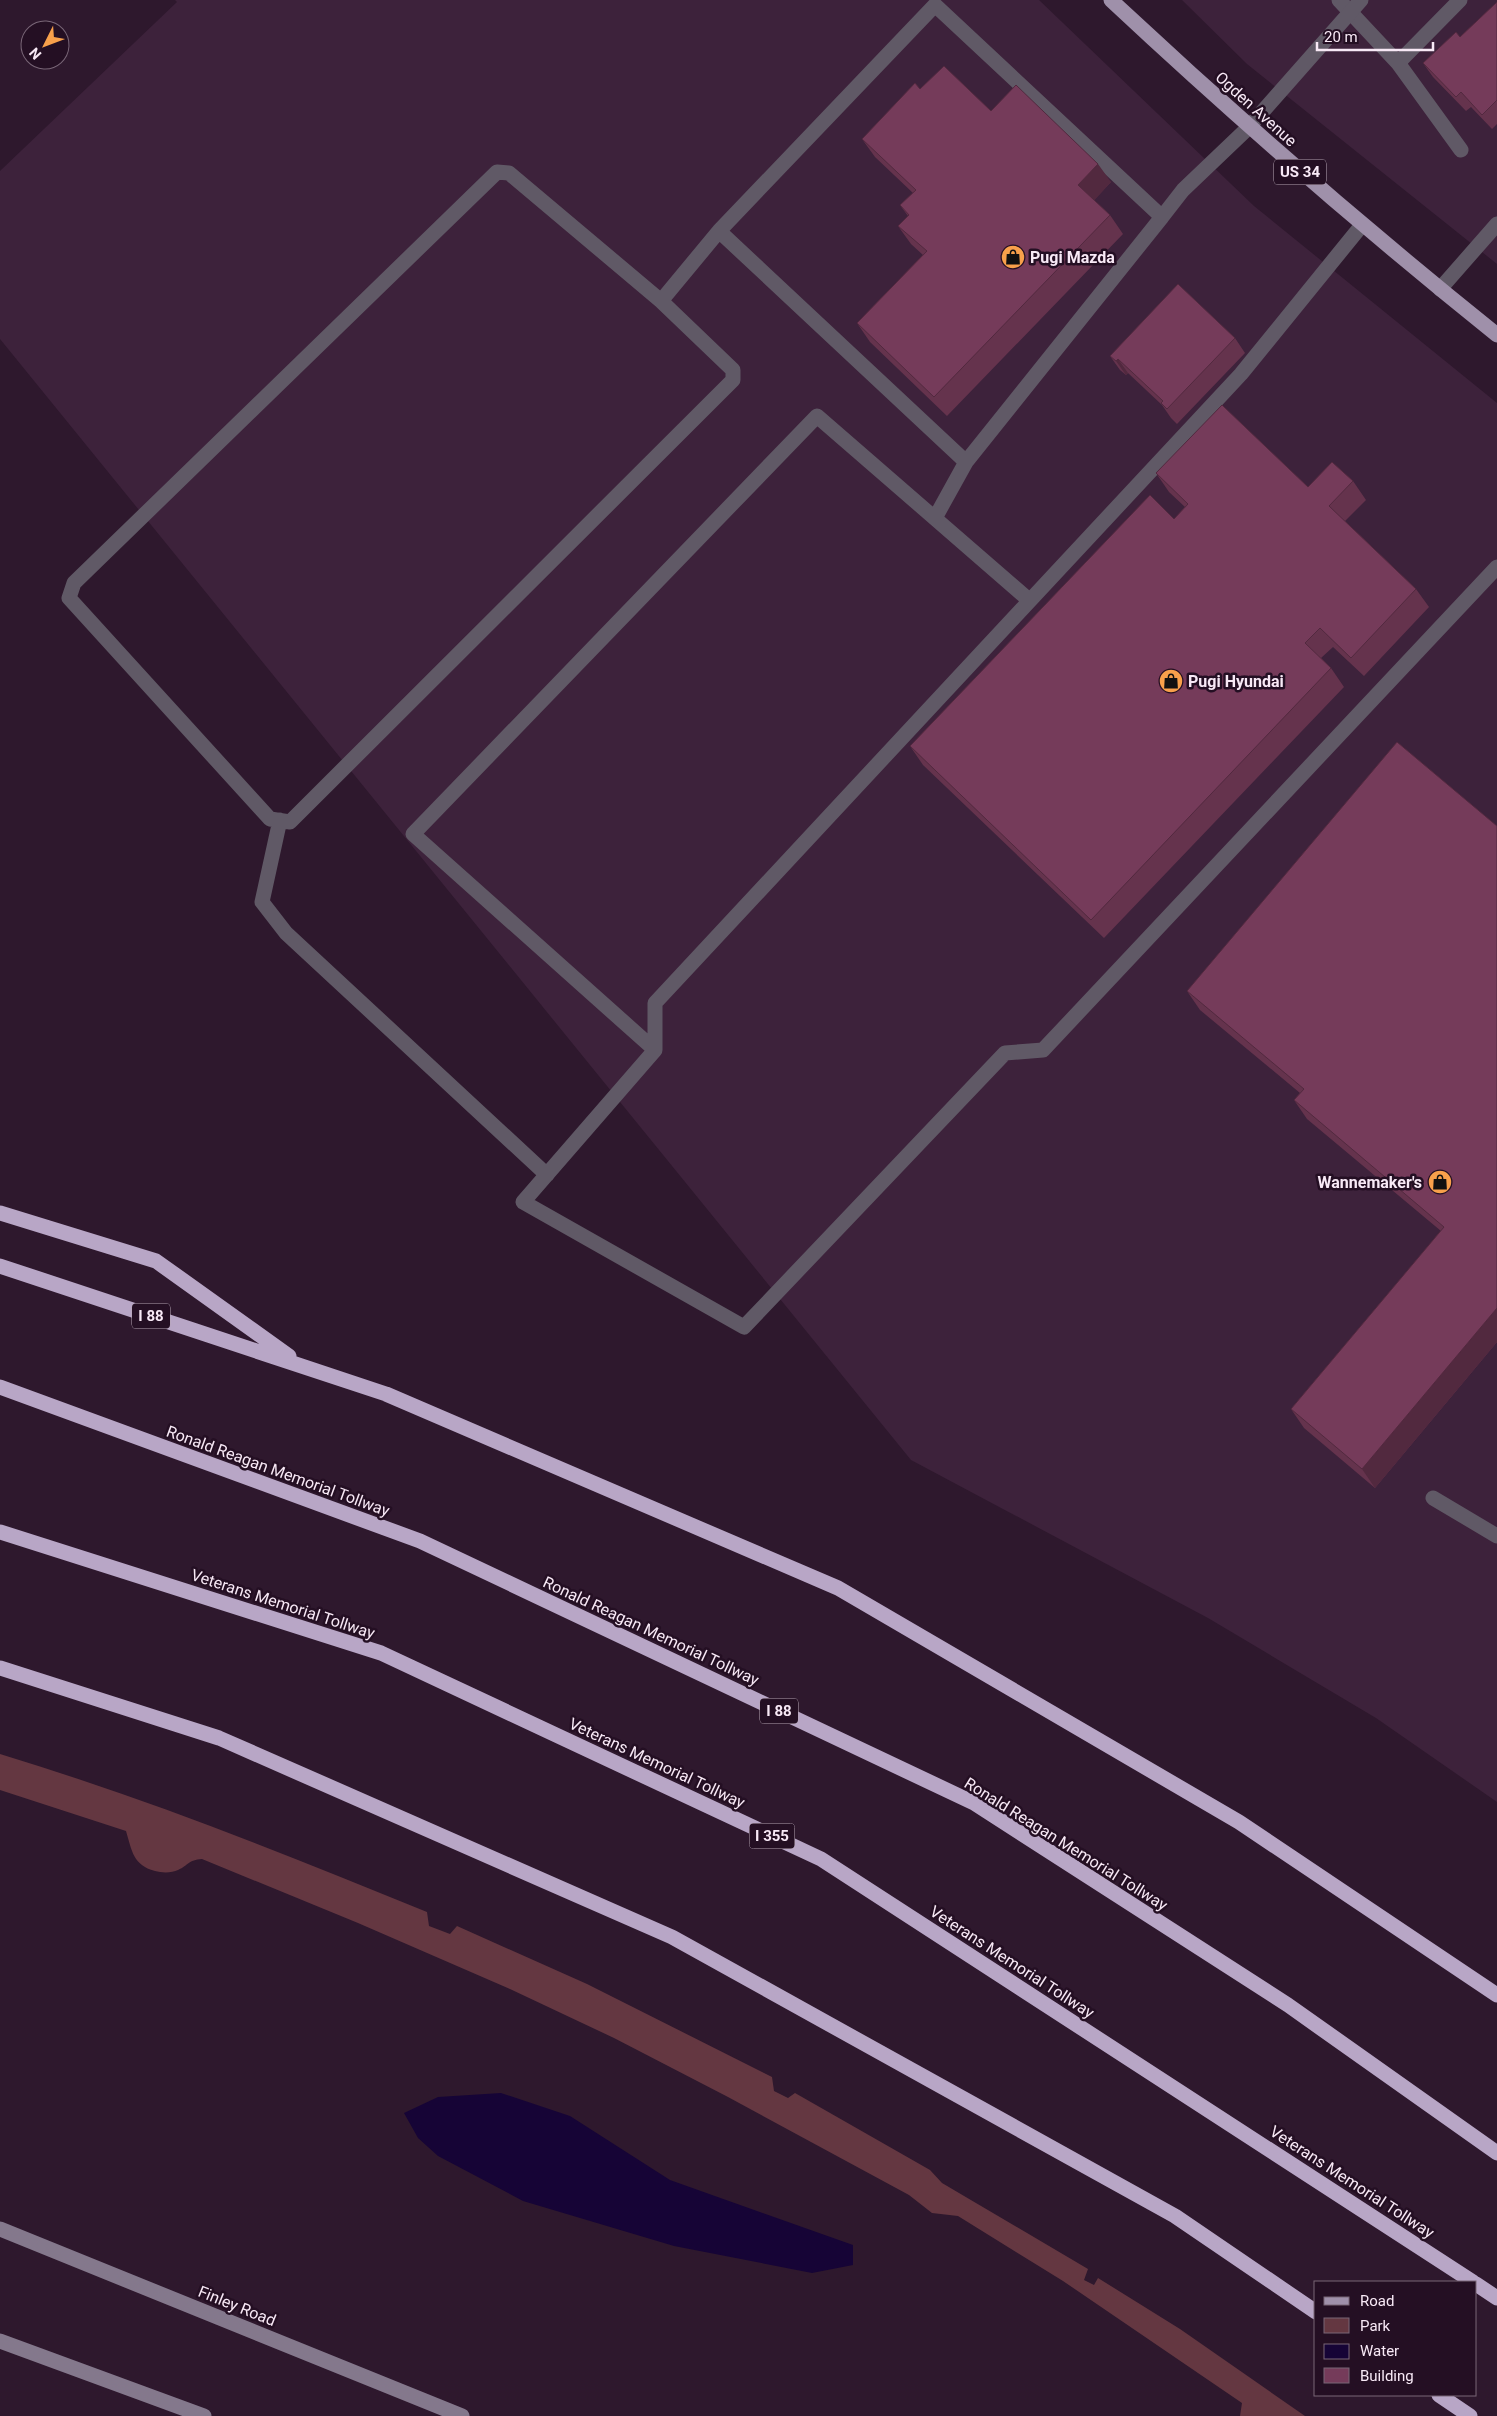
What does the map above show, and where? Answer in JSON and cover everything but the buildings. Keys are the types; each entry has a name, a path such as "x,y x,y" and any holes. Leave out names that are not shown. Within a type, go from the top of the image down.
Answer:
{"highway":[{"path":"0,1213 156,1261 303,1366"},
{"name":"I 88","path":"0,1266 386,1394 838,1588 1239,1822 1497,1995"},
{"name":"Ronald Reagan Memorial Tollway","path":"0,1387 420,1541 974,1803 1288,2005 1497,2153"},
{"name":"Veterans Memorial Tollway","path":"0,1532 381,1653 821,1859 1472,2281"},
{"path":"0,1668 219,1738 672,1937 1175,2216 1314,2311"},
{"name":"Veterans Memorial Tollway","path":"1477,2284 1497,2298"},
{"path":"1440,2396 1470,2416"}],"main road":[{"name":"Ogden Avenue","path":"1111,0 1248,128 1440,290 1497,335"},
{"name":"Finley Road","path":"0,2229 462,2416"},
{"path":"0,2341 204,2416"}],"street":[{"path":"935,518 966,462 1183,190 1248,128 1299,72 1344,5 1361,0"},
{"path":"1398,63 1460,0"},
{"path":"661,301 719,232 935,5 1162,217"},
{"path":"1344,5 1398,63 1461,150"},
{"path":"497,172 509,173 661,301 733,370 733,380 290,822 270,819 69,598 74,583 497,172"},
{"path":"1440,290 1497,224"},
{"path":"1362,225 1241,374 654,1003 655,1050 523,1202 744,1327 1005,1053 1043,1050 1497,567"},
{"path":"719,232 966,462"},
{"path":"655,1050 412,834 817,416 1029,600"},
{"path":"280,820 262,902 286,933 547,1174"},
{"path":"1434,1498 1497,1536"}],"shaded area":[{"path":"175,0 1039,0 1254,206 1497,403 1497,1802 1376,1718 1208,1618 911,1460 0,339 0,171 177,2"},
{"path":"1182,0 1497,0 1497,264 1247,64"}],"green space":[{"path":"0,1754 162,1808 427,1912 429,1926 450,1934 457,1926 587,1984 772,2077 774,2091 788,2098 795,2093 930,2170 942,2183 1088,2269 1084,2280 1094,2285 1098,2278 1180,2329 1305,2416 1240,2416 1242,2403 1063,2281 958,2216 932,2213 909,2195 614,2038 510,1989 358,1923 202,1859 191,1862 173,1872 155,1871 142,1865 134,1856 126,1831 0,1790"}],"water":[{"path":"501,2093 570,2116 670,2180 853,2245 853,2265 812,2273 674,2246 523,2201 438,2156 418,2138 404,2113 438,2097"}],"place":[{"name":"Pugi Mazda","path":"1013,257"},
{"name":"Pugi Hyundai","path":"1171,681"},
{"name":"Wannemaker's","path":"1440,1182"}]}
